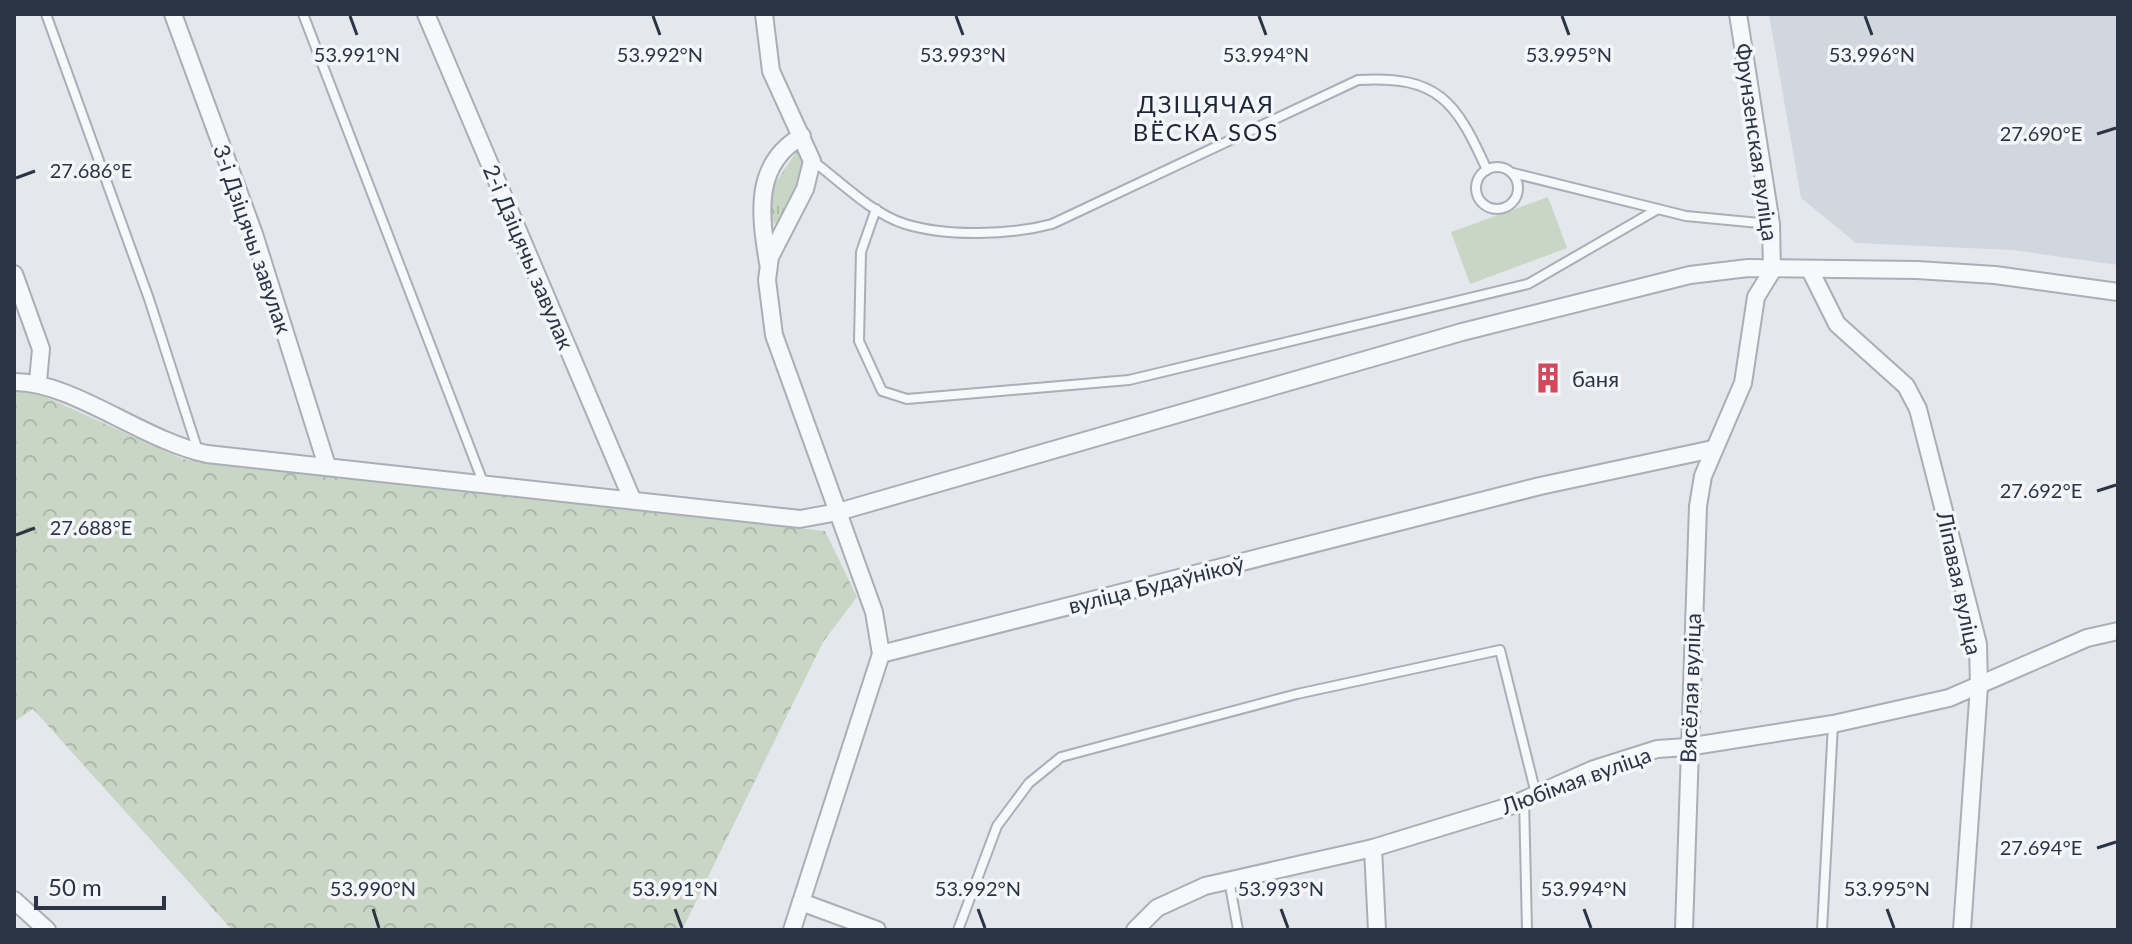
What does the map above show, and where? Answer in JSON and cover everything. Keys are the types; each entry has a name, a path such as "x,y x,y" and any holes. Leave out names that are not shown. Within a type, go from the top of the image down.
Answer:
{"street":[{"name":"3-і Дзіцячы завулак","path":"173,14 254,234 327,466"},
{"name":"2-і Дзіцячы завулак","path":"426,14 632,499"},
{"path":"764,14 771,71 812,161 805,189 777,240 768,268 774,335 874,612 881,654 792,930"},
{"name":"Фрунзенская вуліца","path":"1738,14 1771,224 1772,271"},
{"path":"768,268 759,209 763,185 776,158 802,136"},
{"path":"14,382 38,381 126,424 198,452 632,499 780,520 838,512 1462,332 1630,288 1719,272 1748,268 1772,271 1917,270 1995,275 2118,292"},
{"name":"Ліпавая вуліца","path":"1810,270 1837,324 1906,386 1918,409 1938,477 1978,644 1979,686 1962,930"},
{"name":"Вясёлая вуліца","path":"1684,930 1687,747 1698,506 1703,476 1743,383 1756,297 1772,271"},
{"path":"14,274 41,349 38,381"},
{"name":"вуліца Будаўнікоў","path":"881,654 1540,486 1713,449"},
{"name":"Любімая вуліца","path":"1135,930 1166,903 1228,879 1373,848 1530,797 1657,749 1833,724 1949,698 2087,638 2118,631"},
{"path":"1373,848 1377,930"},
{"path":"14,900 47,930"},
{"path":"801,902 877,930"}],"lane":[{"path":"46,14 149,299 198,452"},
{"path":"303,14 483,482"},
{"path":"812,161 876,209 905,224 957,231 1021,232 1052,224 1358,80 1398,77 1437,93 1467,124 1487,170"},
{"path":"1513,173 1518,194 1509,206 1497,209 1487,206 1478,196 1477,182 1487,170 1502,167 1513,173 1686,216 1771,224"},
{"path":"876,209 861,252 859,341 882,391 907,399 1129,380 1528,284 1658,209"},
{"path":"958,930 997,826 1029,783 1061,757 1297,694 1500,650 1530,797 1527,930"},
{"path":"1822,930 1833,724"},
{"path":"1228,879 1238,930"}],"shaded area":[{"path":"1769,14 2118,14 2118,265 2012,250 1856,243 1801,198"}],"green space":[{"path":"799,148 801,179 776,225 769,218 774,185"},
{"path":"1548,197 1567,248 1470,284 1451,232"},
{"path":"14,391 37,393 183,459 825,531 857,597 823,642 682,930 232,930 33,709 14,722"}],"place":[{"name":"баня","path":"1548,378"}],"district":[{"name":"ДЗІЦЯЧАЯ ВЁСКА SOS","path":"1206,117"}]}
